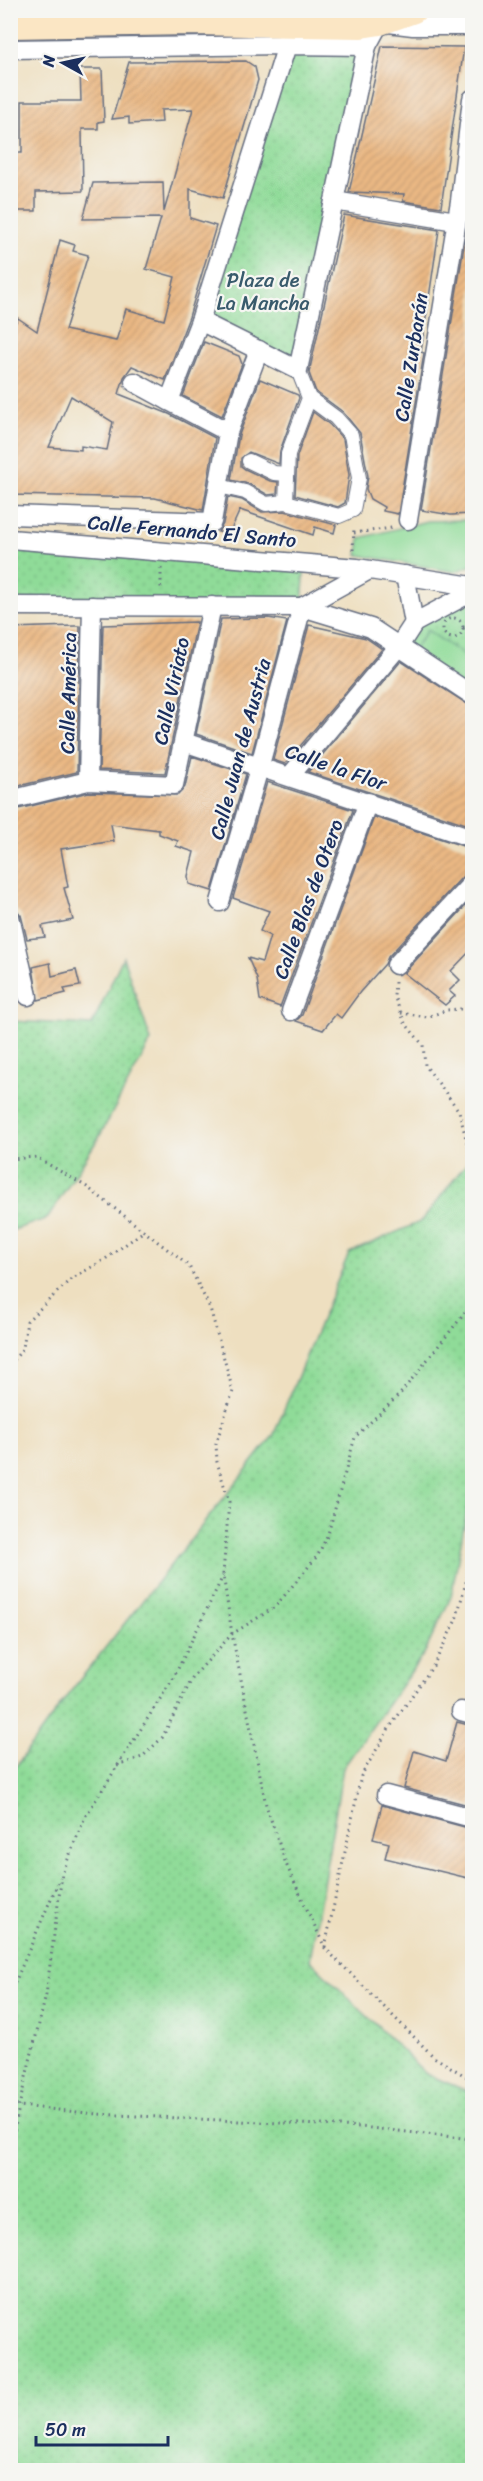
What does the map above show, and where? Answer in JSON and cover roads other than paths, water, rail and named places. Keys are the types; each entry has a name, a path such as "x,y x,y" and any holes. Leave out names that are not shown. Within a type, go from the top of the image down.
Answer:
{"main road":[{"path":"10,25 192,22 288,34 380,22 414,10"}],"street":[{"path":"259,350 228,432 219,486 245,492 266,504 286,502 339,516 353,510 358,478 351,435 336,418 309,399 298,370 367,46 380,22 413,26 472,26"},
{"path":"10,49 288,34 367,46"},
{"path":"169,401 200,321 288,34"},
{"name":"Calle Zurbarán","path":"408,520 456,221 466,202 472,99"},
{"path":"334,201 456,221"},
{"path":"200,321 298,370"},
{"path":"134,382 228,432"},
{"path":"286,502 288,454 309,399"},
{"path":"249,461 274,472 287,474"},
{"name":"Calle Fernando El Santo","path":"10,515 212,522 219,486"},
{"name":"Calle Fernando El Santo","path":"10,539 369,570 472,586"},
{"path":"302,607 369,570"},
{"path":"454,583 472,572"},
{"path":"405,575 414,623"},
{"path":"290,776 399,645 414,623 472,592"},
{"path":"10,606 302,607 371,628 472,695"},
{"name":"Calle América","path":"88,781 92,606"},
{"name":"Calle Viriato","path":"88,781 174,785 212,606"},
{"name":"Calle Juan de Austria","path":"220,902 260,765 302,607"},
{"name":"Calle la Flor","path":"184,742 260,765 472,838"},
{"path":"10,800 88,781"},
{"name":"Calle Blas de Otero","path":"291,1011 368,802"},
{"path":"396,965 472,883"},
{"path":"10,917 28,996"},
{"path":"386,1795 472,1818"}],"park label":[{"name":"Plaza de La Mancha","path":"263,292"}]}
